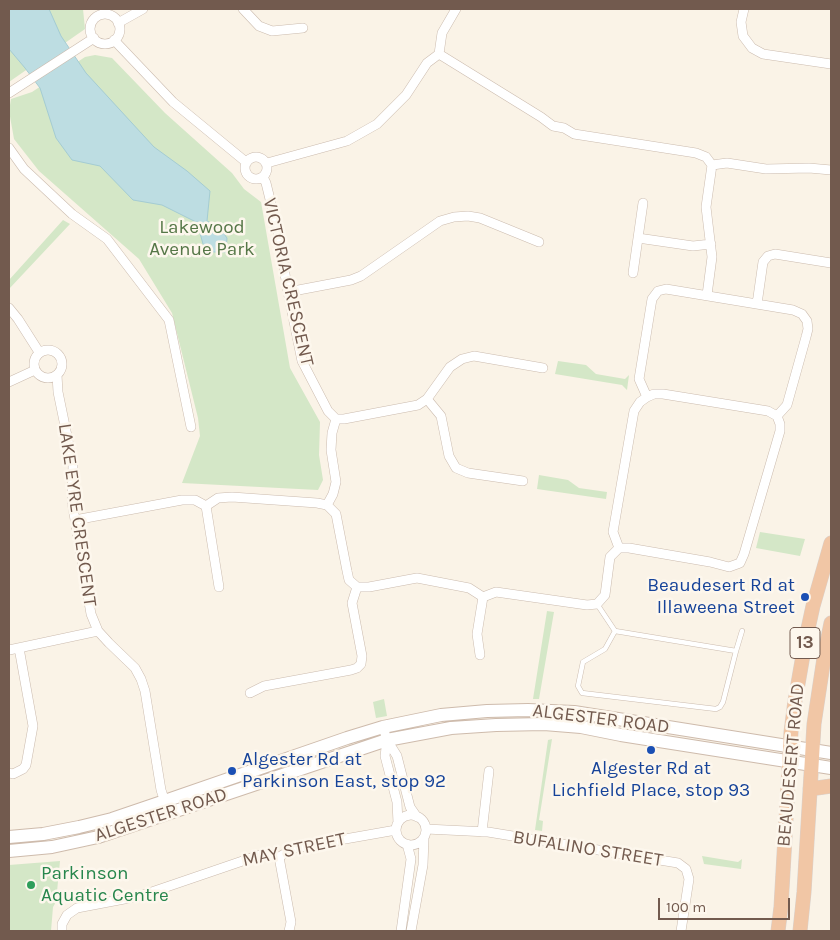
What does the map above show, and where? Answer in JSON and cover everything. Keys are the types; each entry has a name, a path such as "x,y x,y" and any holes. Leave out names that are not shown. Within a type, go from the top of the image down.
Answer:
{"highway":[{"name":"BEAUDESERT ROAD","path":"778,931 790,746 795,701 806,638 831,543"},
{"name":"BEAUDESERT ROAD","path":"800,931 815,716 831,623"},
{"path":"810,789 831,786"}],"main road":[{"name":"ALGESTER ROAD","path":"9,851 52,847 98,837 306,751 383,727 441,715 487,711 574,712 831,753"},
{"name":"ALGESTER ROAD","path":"9,837 43,834 167,808 387,740 451,728 544,724 581,727 831,768"}],"street":[{"path":"118,22 143,9"},
{"path":"243,9 259,26 272,31 303,28"},
{"path":"267,163 347,140 377,124 406,95 428,63 439,54 442,33 456,9"},
{"path":"744,9 741,22 743,36 752,48 763,54 831,64"},
{"path":"96,12 112,16 118,22 120,32 109,43 98,42 90,30 96,12"},
{"path":"9,94 94,38"},
{"path":"114,40 173,102 246,162"},
{"path":"439,54 542,117 553,126 564,128 574,134 696,153 706,157 712,165 706,213 712,257 707,295"},
{"path":"9,148 24,170 72,214 108,239 169,320 191,427"},
{"path":"251,158 262,158 267,163 267,171 263,177 256,179 249,176 245,170 246,162 251,158"},
{"path":"712,165 727,163 766,169 809,168 831,170"},
{"name":"VICTORIA CRESCENT","path":"263,177 278,232 302,361 328,411 336,419"},
{"path":"632,273 644,203"},
{"path":"288,292 351,280 361,276 440,222 454,217 468,216 480,218 539,242"},
{"path":"638,238 693,246 711,244"},
{"path":"756,304 763,262 768,256 775,254 831,263"},
{"path":"647,397 639,379 652,299 658,291 666,289 793,310 802,314 807,321 808,329 787,405 777,416"},
{"path":"9,308 18,318 39,352"},
{"path":"49,349 54,350 61,357 62,367 57,375 44,377 35,370 34,360 39,352 49,349"},
{"path":"327,505 333,494 336,482 330,450 336,419 418,405 427,399 450,367 462,358 474,356 543,368"},
{"path":"9,382 35,370"},
{"name":"LAKE EYRE CRESCENT","path":"57,375 58,392 74,466 72,502 91,614 98,631 136,668 141,679 145,691 161,790 167,808"},
{"path":"206,506 218,498 232,497 327,505 336,514 349,580 357,586 369,587 417,578 469,588 483,596 496,592 587,606 598,604 605,595 610,557 619,548 630,548 684,557 728,567 740,563 780,431 777,416 768,411 663,394 654,394 640,402 634,411 613,532 619,548"},
{"path":"427,399 441,416 449,456 456,468 468,473 523,481"},
{"path":"75,520 182,500 195,500 206,506"},
{"path":"206,506 219,587"},
{"path":"250,693 264,686 351,670 361,664 362,656 352,603 357,586"},
{"path":"480,654 477,634 483,596"},
{"path":"9,650 98,631"},
{"path":"9,773 13,774 23,769 26,765 33,726 19,648"},
{"path":"383,727 387,740 397,756 410,807 424,822 423,865 414,931 401,930 411,859 407,844"},
{"path":"387,740 386,756 397,802 397,827 400,839 407,844 416,844 425,834"},
{"path":"482,832 489,771"},
{"path":"397,827 401,820 409,816 417,816"},
{"name":"MAY STREET","path":"62,931 62,924 67,914 77,908 140,896 262,854 279,857 294,848 397,827"},
{"name":"BUFALINO STREET","path":"425,834 482,832 678,863 686,870 688,879 681,931"},
{"path":"279,857 291,922 289,931"}],"lane":[{"path":"598,604 615,632 736,652"},
{"path":"615,632 605,649 583,662 578,686 582,693 716,709 723,702 742,631"}],"green space":[{"path":"9,9 83,9 85,29 9,82"},
{"name":"Lakewood Avenue Park","path":"95,55 112,58 165,113 232,173 244,189 261,202 290,368 320,422 319,455 323,480 318,490 182,483 200,436 198,418 172,313 139,259 39,171 14,139 9,111 11,99 32,92 85,57"},
{"path":"63,220 70,224 9,289 9,280"},
{"path":"558,361 586,365 596,374 625,379 629,375 627,390 622,385 555,374"},
{"path":"539,475 568,480 579,488 607,492 606,499 537,489"},
{"path":"760,532 805,539 800,556 756,548"},
{"path":"547,611 554,612 539,699 533,699"},
{"path":"384,699 387,716 376,718 373,702"},
{"path":"552,739 539,820 543,821 542,831 535,830 548,740"},
{"path":"702,856 738,862 742,859 741,869 704,864"},
{"name":"Parkinson Aquatic Centre","path":"60,861 51,931 9,931 9,865"}],"water":[{"path":"9,9 49,9 61,36 86,73 154,147 187,171 210,191 207,221 219,227 227,238 226,252 213,252 203,244 200,233 204,223 196,222 162,205 133,200 100,166 72,160 56,138 40,88 9,49"}],"place":[{"name":"Beaudesert Rd at Illaweena Street","path":"805,597"},
{"name":"Algester Rd at Lichfield Place, stop 93","path":"651,750"},
{"name":"Algester Rd at Parkinson East, stop 92","path":"232,771"},
{"name":"Parkinson Aquatic Centre","path":"31,885"}]}
